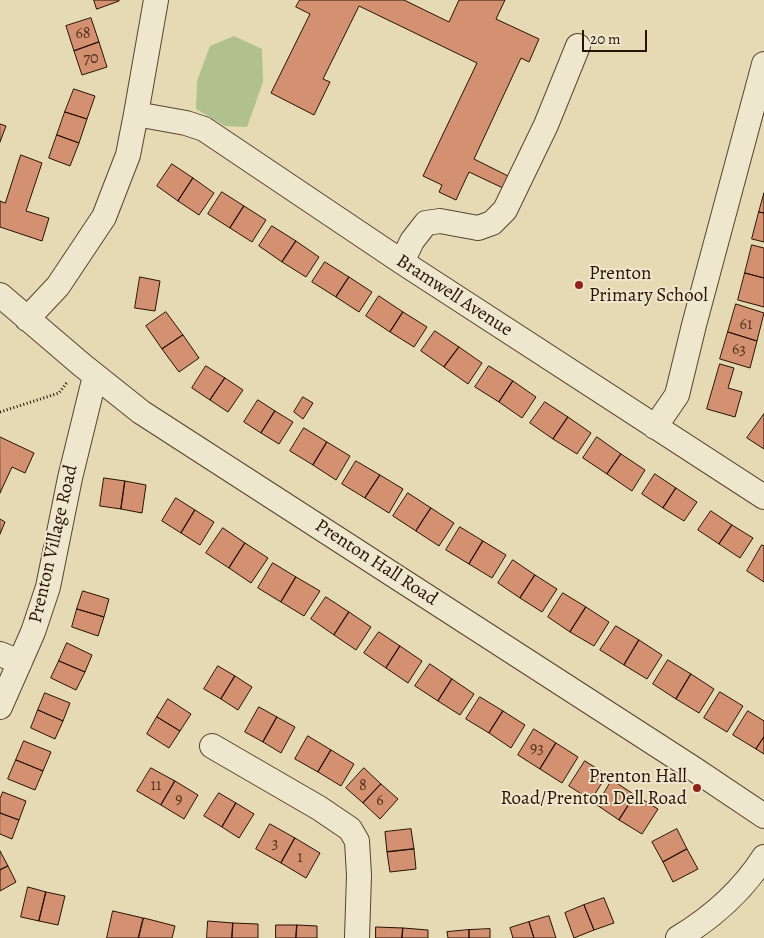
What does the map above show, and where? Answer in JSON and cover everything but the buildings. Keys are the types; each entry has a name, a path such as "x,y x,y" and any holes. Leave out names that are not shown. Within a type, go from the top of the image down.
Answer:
{"street":[{"path":"27,319 58,286 104,217 128,155 156,0"},
{"path":"402,262 412,241 426,223 440,221 478,228 492,223 505,210 546,125 578,46"},
{"path":"654,428 677,395 764,64"},
{"name":"Bramwell Avenue","path":"136,114 186,123 204,130 654,428 764,497"},
{"name":"Prenton Hall Road","path":"0,295 88,370 141,412 764,816"},
{"name":"Prenton Village Road","path":"0,707 10,658 33,632 48,587 70,478 88,370"},
{"path":"212,746 319,808 350,829 357,841 359,875 357,938"},
{"path":"678,938 700,925 731,899 764,857"}],"path":[{"path":"0,412 59,393 88,370"}],"green space":[{"path":"234,36 262,49 263,82 247,127 225,126 196,109 197,81 210,46"}],"place":[{"name":"Prenton Primary School","path":"579,285"},
{"name":"Prenton Hall Road/Prenton Dell Road","path":"697,788"}]}
